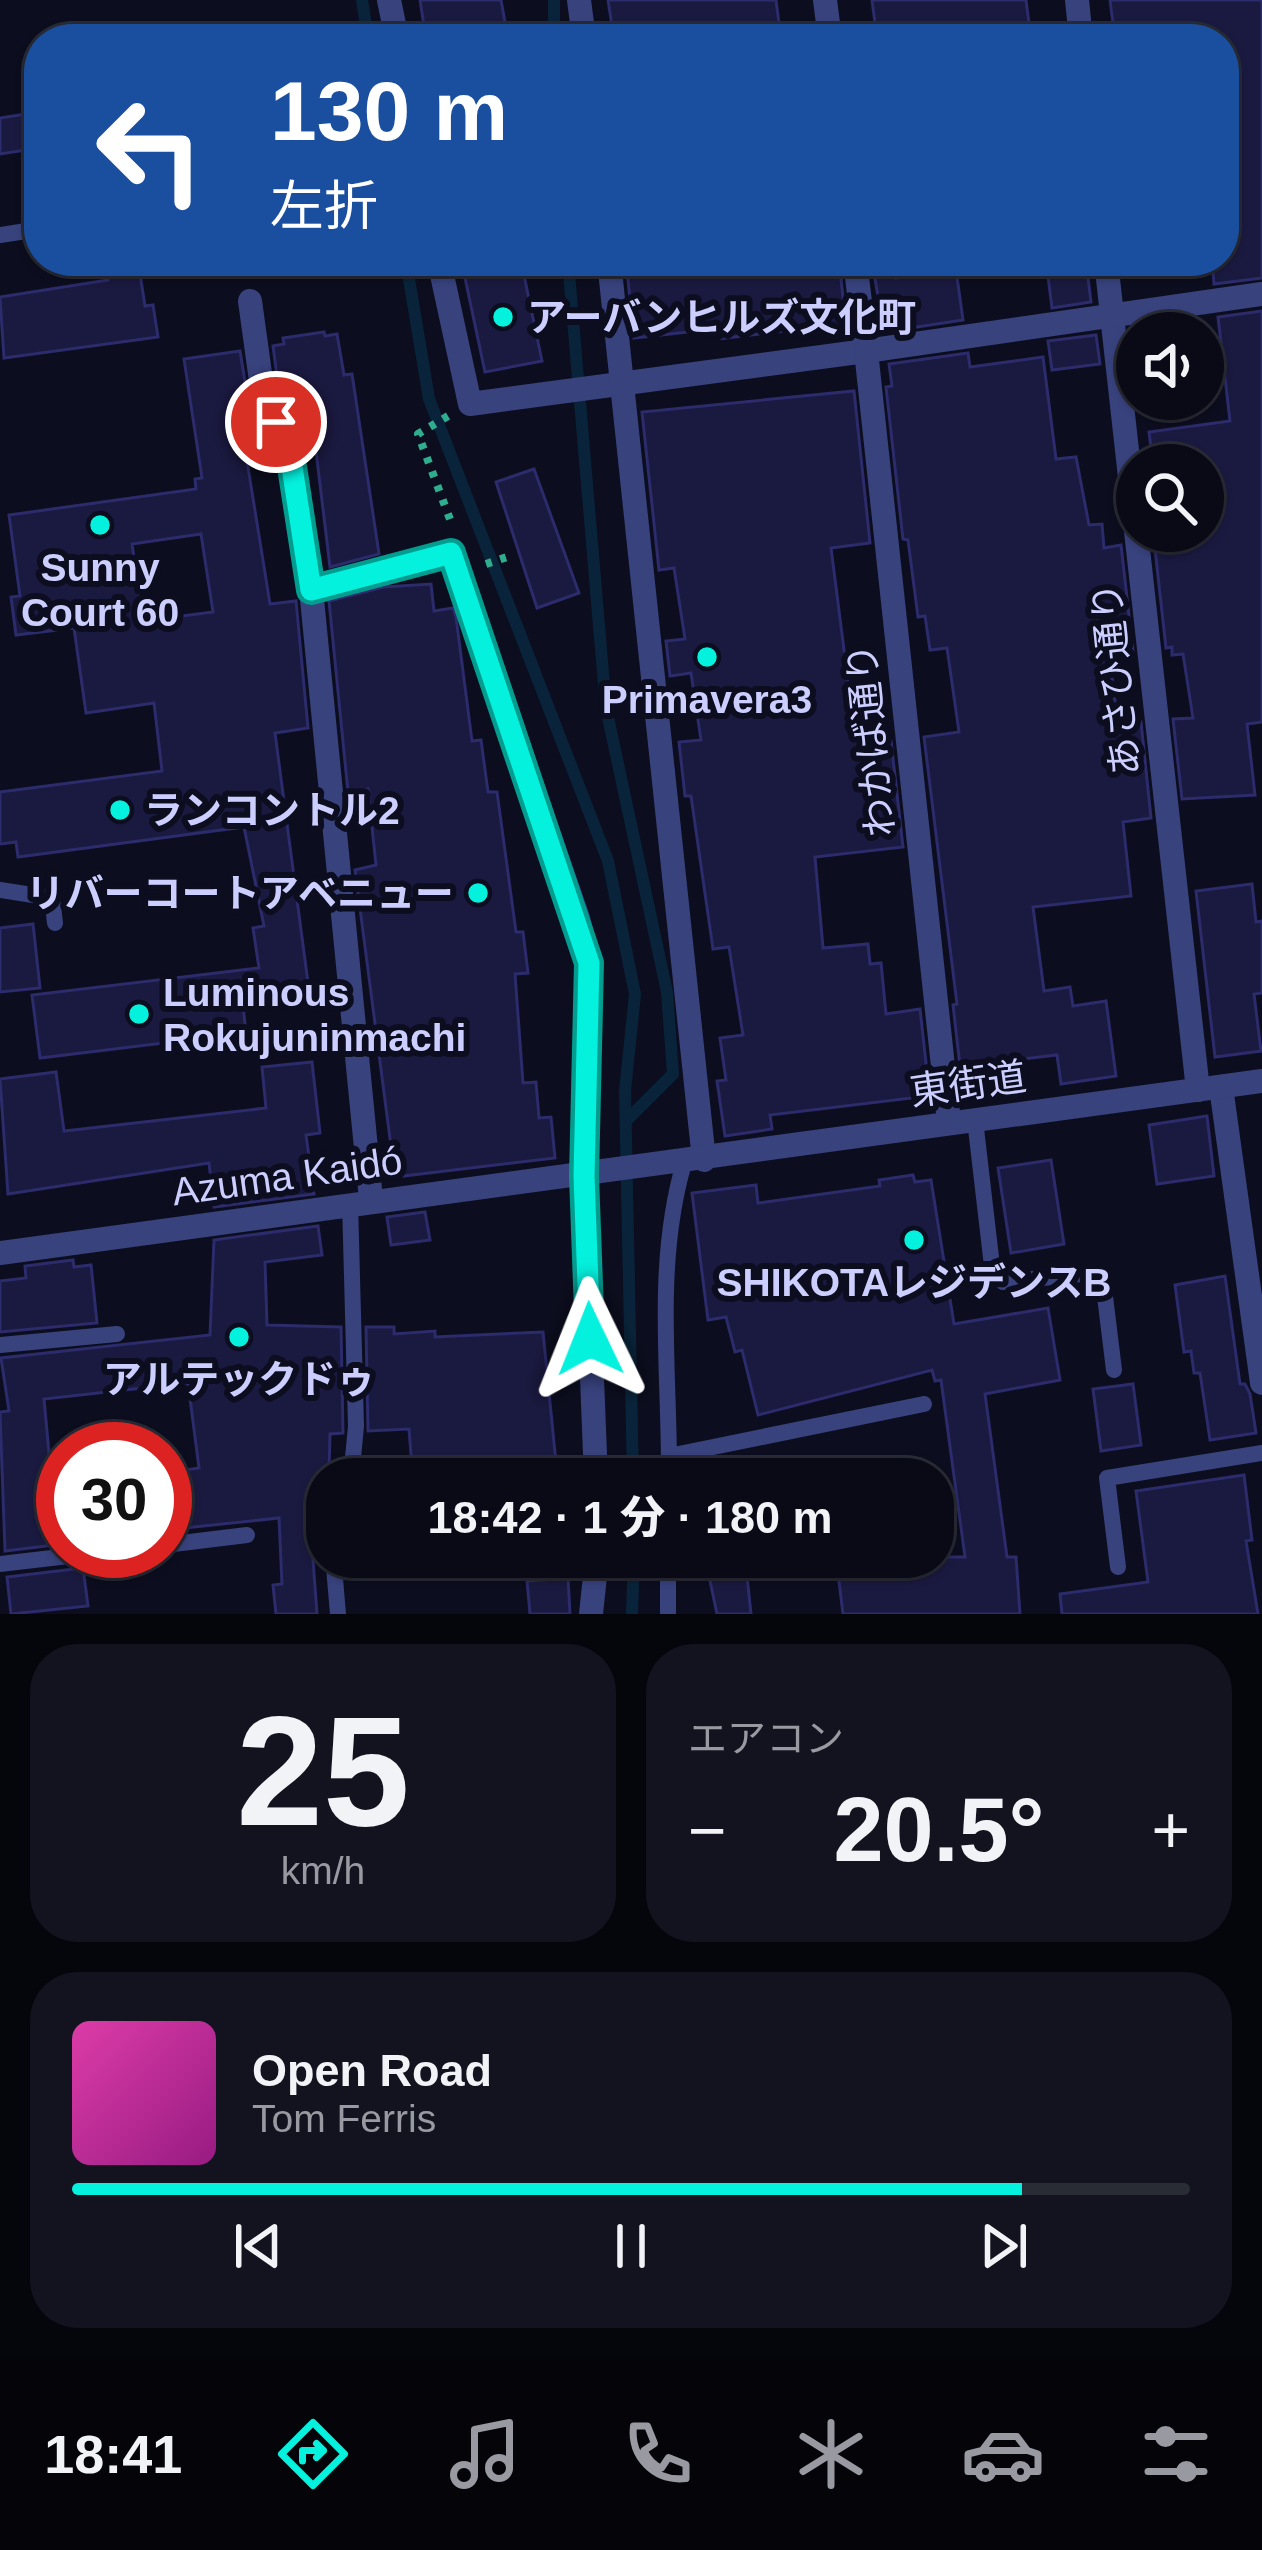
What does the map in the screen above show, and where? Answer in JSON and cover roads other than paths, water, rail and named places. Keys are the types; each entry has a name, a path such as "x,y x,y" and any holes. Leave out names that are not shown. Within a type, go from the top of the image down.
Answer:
{"street":[{"path":"442,276 470,404 1262,294"},
{"path":"611,276 685,1163"},
{"name":"わかば通り","path":"857,276 962,1121"},
{"name":"あさひ通り","path":"1108,276 1210,1088 1262,1383"},
{"path":"250,301 262,388 290,454 311,590 341,851 361,1200"},
{"path":"311,590 451,553 589,963 596,1458"},
{"name":"東街道","path":"591,1175 1262,1081"},
{"name":"Azuma Kaidó","path":"0,1252 361,1200 591,1175"},
{"path":"590,1614 594,1578"}],"lane":[{"path":"0,890 52,898 56,922"},
{"path":"962,1121 992,1266 1003,1282 1022,1284 1102,1272 1114,1370"},
{"path":"685,1163 669,1215 665,1270 669,1456 924,1404"},
{"path":"353,1458 361,1200"},
{"path":"0,1345 117,1334"},
{"path":"1118,1568 1107,1478 1262,1453"},
{"path":"192,1542 247,1535"},
{"path":"0,1564 36,1560"},
{"path":"335,1578 338,1614"},
{"path":"668,1578 668,1614"}],"waterway":[{"path":"362,0 366,24"},
{"path":"554,0 554,24"},
{"path":"408,276 429,399 608,861 635,994 625,1091 633,1458"},
{"path":"569,276 606,708 667,992 673,1074 626,1121"},
{"path":"632,1614 633,1578"}],"place":[{"name":"アーバンヒルズ文化町","path":"503,317"},
{"name":"Sunny Court 60","path":"100,525"},
{"name":"Primavera3","path":"707,657"},
{"name":"ランコントル2","path":"120,810"},
{"name":"リバーコートアベニュー","path":"478,893"},
{"name":"Luminous Rokujuninmachi","path":"139,1014"},
{"name":"SHIKOTAレジデンスB","path":"914,1240"},
{"name":"アルテックドゥ","path":"239,1337"}]}
